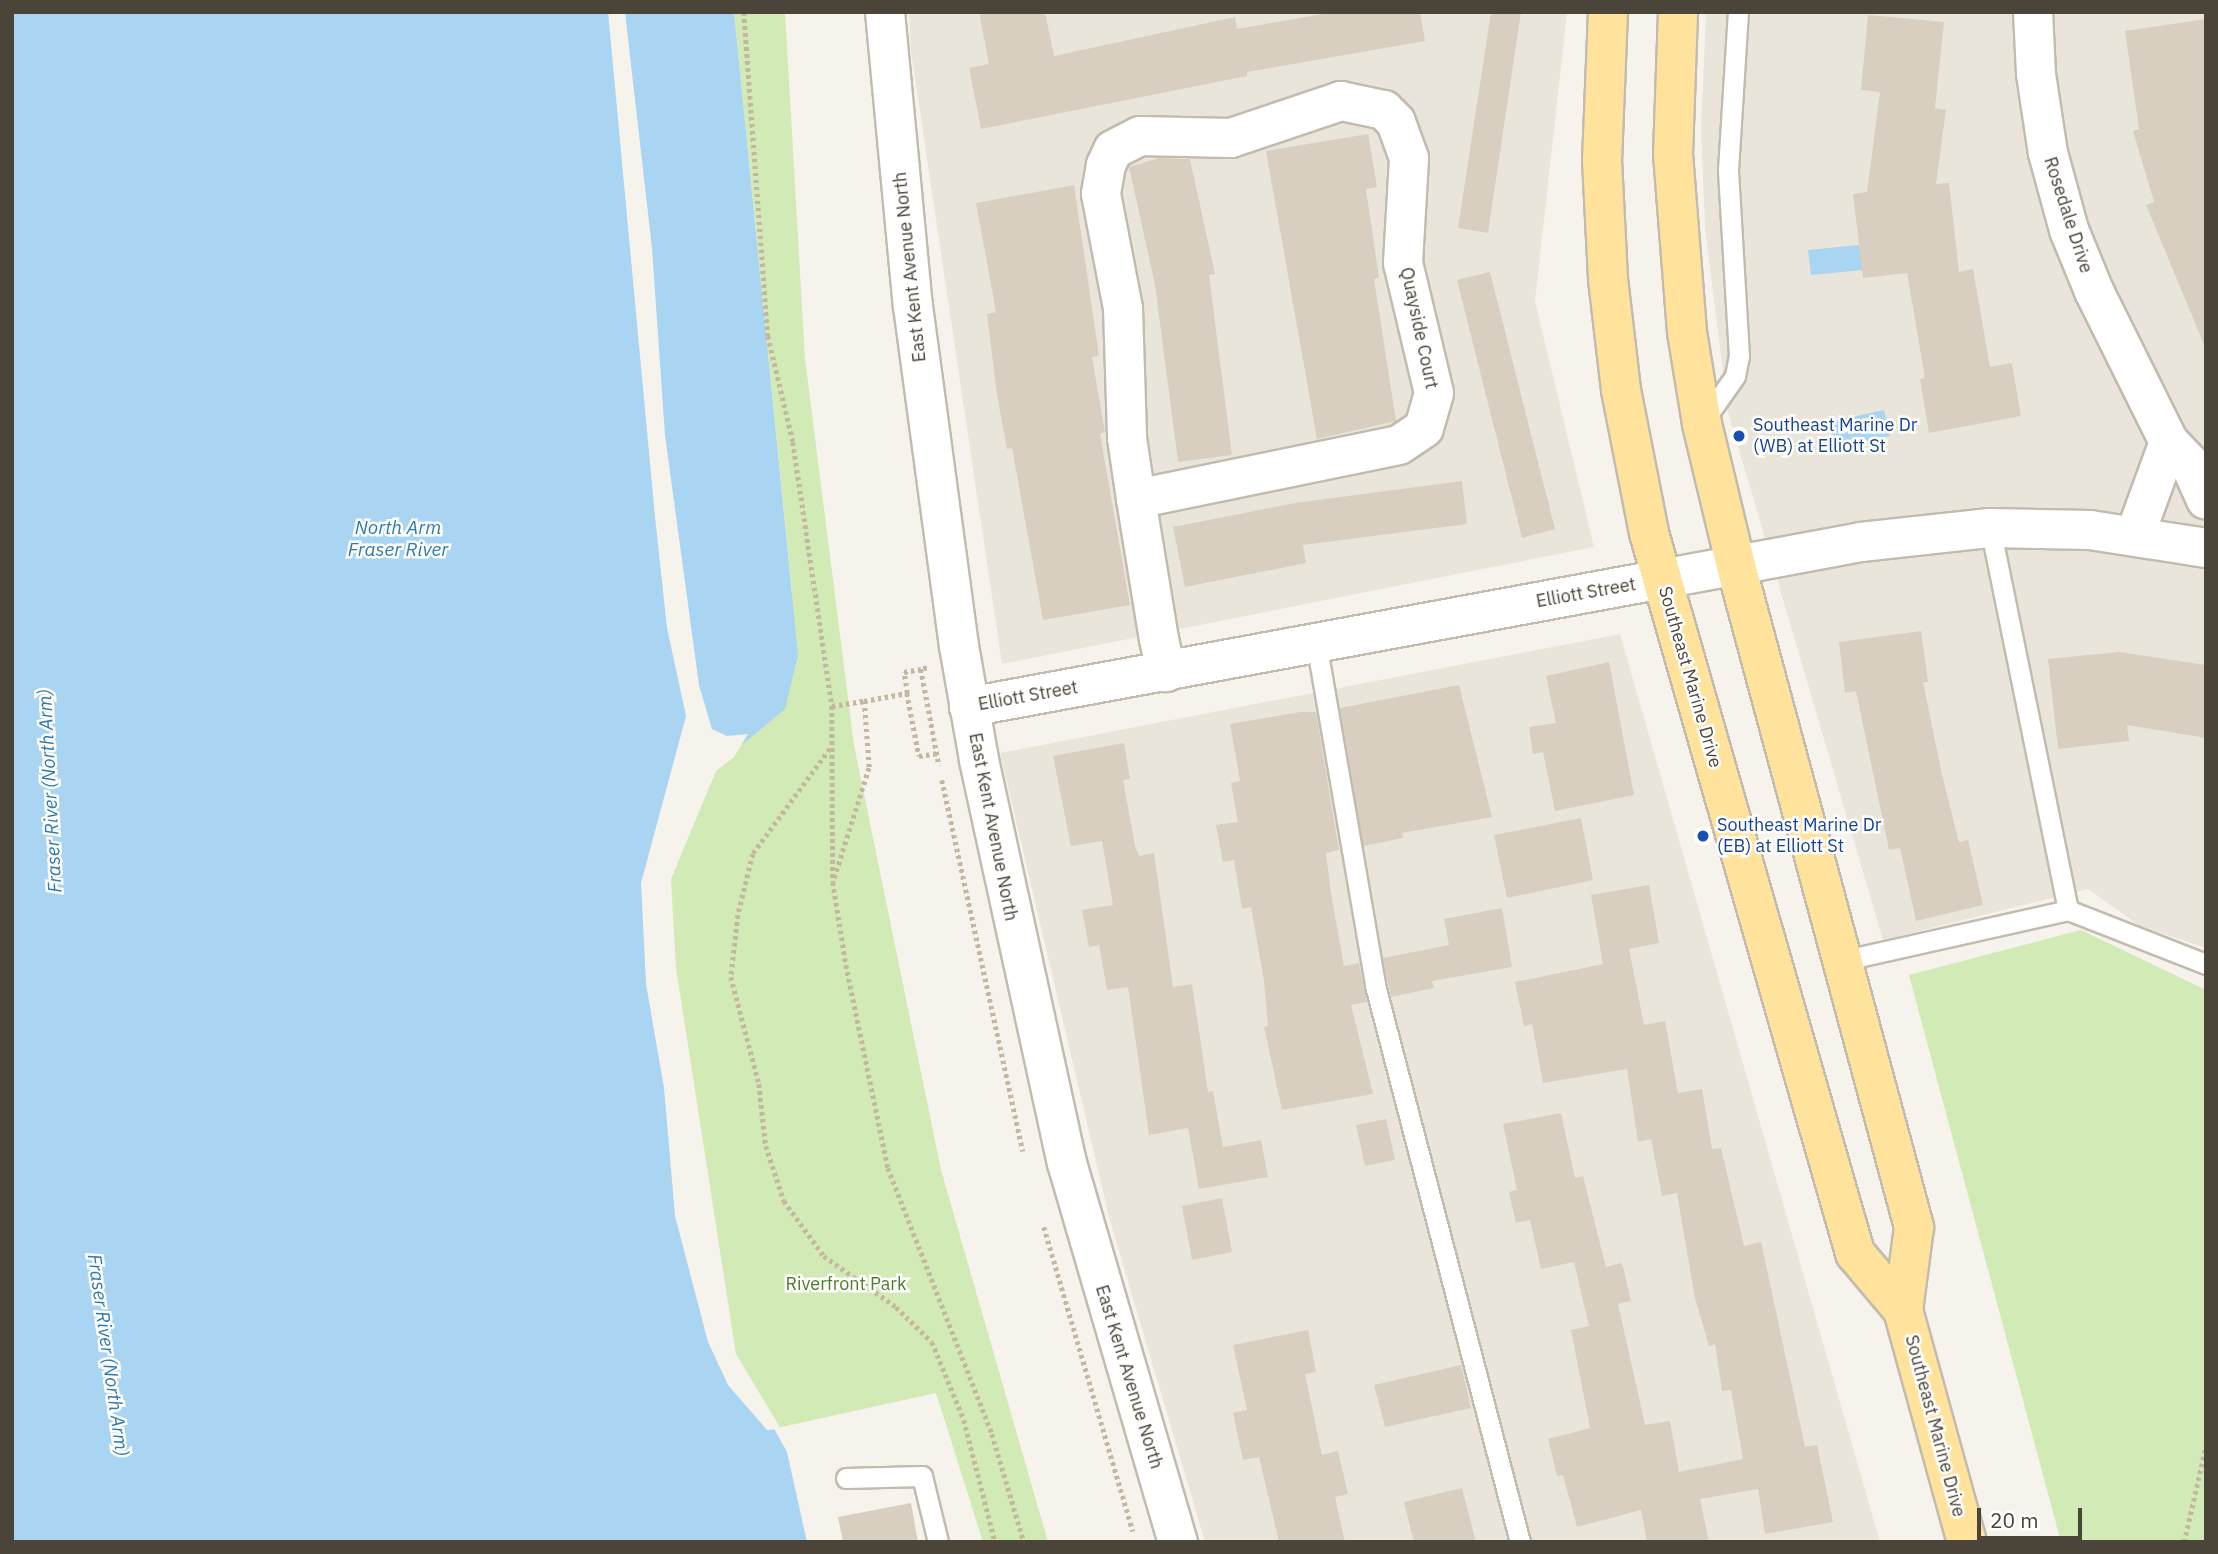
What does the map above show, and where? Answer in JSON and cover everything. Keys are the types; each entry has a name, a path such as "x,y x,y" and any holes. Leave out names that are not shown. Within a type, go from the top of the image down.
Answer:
{"main road":[{"name":"Southeast Marine Drive","path":"1608,12 1602,160 1608,279 1621,390 1662,579 1855,1253 1903,1310"},
{"name":"Southeast Marine Drive","path":"1678,12 1673,154 1687,332 1702,424 1735,566 1845,960 1914,1227 1903,1310 1967,1542"}],"street":[{"name":"East Kent Avenue North","path":"885,12 913,306 969,707 1044,1071 1178,1542"},
{"name":"Rosedale Drive","path":"2033,12 2036,74 2048,153 2069,230 2094,291 2169,442 2190,464 2206,500"},
{"name":"Quayside Court","path":"1136,499 1399,445 1424,428 1434,393 1404,263 1409,158 1400,130 1384,110 1341,101 1231,138 1155,133 1126,141 1113,150 1102,179 1101,194 1123,308 1127,438 1136,499 1166,672"},
{"path":"2135,535 2169,442"},
{"name":"Elliott Street","path":"969,707 1861,541 1990,528 2135,535 2206,548"}],"lane":[{"path":"1702,424 1735,376 1739,356 1728,170 1738,12"},
{"path":"1990,528 2068,910"},
{"path":"1317,642 1375,985 1520,1542"},
{"path":"1845,960 2068,910 2206,964"},
{"path":"846,1478 922,1476 938,1542"}],"path":[{"path":"744,12 768,336 793,442 832,706 830,749 833,882 888,1168 992,1434 1024,1542"},
{"path":"921,669 904,672 907,693 919,756 937,753"},
{"path":"832,706 907,693"},
{"path":"833,882 869,767 864,701"},
{"path":"830,749 754,854 738,915 731,977 759,1084 766,1146 784,1201 824,1256 896,1307 932,1342 964,1420 995,1542"},
{"path":"2184,1542 2206,1446"}],"shaded area":[{"path":"909,12 1567,12 1535,301 1594,547 1002,664 911,51"},
{"path":"1706,12 2206,12 2206,948 2140,926 2088,889 1883,940 1728,412 1705,228 1701,129"},
{"path":"1620,634 1880,1542 1205,1542 1109,1217 1000,753"}],"green space":[{"name":"Riverfront Park","path":"734,12 785,12 805,359 854,745 941,1170 1048,1542 983,1542 936,1393 777,1428 733,1355 673,969 667,878 792,592"},
{"path":"2081,930 2206,990 2206,1542 2061,1542 1909,975"}],"water":[{"name":"North Arm Fraser River","path":"12,12 734,12 798,655 785,709 713,769 667,879 673,969 733,1355 787,1452 807,1542 12,1542"},
{"path":"1859,245 1863,270 1811,275 1808,250"},
{"path":"1884,410 1890,436 1835,447 1829,422"}],"pier":[{"path":"608,12 625,12 652,248 665,435 699,685 712,729 727,736 748,734 734,757 716,771 671,879 676,968 736,1354 781,1429 767,1430 728,1385 708,1342 675,1216 664,1088 646,984 641,883 686,716 667,628"}],"building":[{"path":"979,12 1045,12 1054,56 1235,17 1237,29 1334,12 1420,12 1425,41 1247,72 1247,76 981,129 969,68 989,64"},
{"path":"1491,12 1521,12 1488,233 1458,228"},
{"path":"1868,15 1944,22 1935,108 1946,110 1936,184 1949,183 1959,272 1973,269 1990,367 2012,363 2021,416 1929,433 1920,379 1925,378 1907,273 1863,278 1853,194 1867,192 1880,92 1861,90"},
{"path":"2206,19 2205,347 2146,205 2154,202 2133,131 2139,129 2125,31"},
{"path":"1368,134 1377,187 1366,189 1379,278 1374,279 1396,421 1317,439 1266,151"},
{"path":"1159,158 1190,159 1215,274 1209,275 1232,455 1178,462 1155,285 1129,167"},
{"path":"1074,185 1099,356 1092,357 1105,432 1100,434 1130,605 1043,620 1012,448 1007,449 997,395 987,314 996,312 976,203"},
{"path":"1490,272 1555,529 1522,538 1457,280"},
{"path":"1462,481 1467,524 1303,545 1306,563 1185,587 1173,527 1295,503"},
{"path":"1921,631 1928,682 1923,682 1941,770 1959,842 1968,840 1983,905 1916,921 1900,848 1889,850 1856,691 1845,693 1839,642"},
{"path":"2119,652 2206,665 2206,738 2127,725 2129,741 2058,749 2048,659"},
{"path":"1609,662 1634,795 1555,811 1543,752 1533,754 1529,727 1556,723 1546,676"},
{"path":"1459,685 1492,817 1402,833 1403,838 1363,846 1340,708"},
{"path":"1300,712 1316,712 1339,850 1326,853 1331,893 1344,966 1359,963 1367,1002 1351,1005 1373,1094 1282,1110 1264,1027 1268,1026 1264,981 1251,907 1242,909 1234,860 1223,862 1216,825 1238,822 1231,783 1240,781 1230,724"},
{"path":"1124,743 1130,779 1123,780 1135,846 1139,856 1154,853 1173,987 1192,984 1208,1092 1213,1091 1223,1147 1261,1140 1268,1177 1199,1189 1188,1128 1149,1135 1128,987 1107,990 1099,945 1089,947 1082,910 1113,905 1102,841 1071,846 1053,756"},
{"path":"1581,818 1593,880 1507,898 1494,835"},
{"path":"1649,885 1659,943 1629,949 1644,1025 1665,1021 1678,1093 1702,1089 1712,1149 1721,1148 1744,1246 1761,1242 1805,1447 1817,1445 1833,1522 1765,1534 1758,1489 1700,1499 1709,1542 1647,1542 1641,1510 1577,1527 1563,1475 1557,1476 1548,1439 1590,1428 1571,1330 1589,1326 1574,1262 1541,1269 1530,1220 1516,1223 1509,1192 1517,1190 1503,1124 1561,1113 1575,1178 1583,1176 1606,1267 1622,1263 1631,1301 1618,1304 1645,1425 1670,1421 1679,1472 1743,1459 1731,1390 1722,1391 1715,1344 1709,1346 1695,1298 1677,1193 1662,1196 1651,1139 1638,1142 1627,1069 1543,1083 1532,1024 1524,1026 1515,982 1603,964 1591,895"},
{"path":"1502,908 1512,967 1432,981 1434,988 1391,997 1383,958 1449,945 1444,919"},
{"path":"1386,1119 1395,1160 1365,1166 1356,1125"},
{"path":"1222,1198 1232,1252 1192,1260 1182,1206"},
{"path":"1308,1330 1316,1372 1305,1374 1322,1455 1338,1451 1348,1494 1335,1497 1345,1542 1279,1542 1259,1457 1243,1460 1233,1413 1247,1410 1233,1345"},
{"path":"1461,1365 1471,1408 1385,1427 1374,1385"},
{"path":"1462,1488 1476,1542 1414,1542 1404,1502"},
{"path":"911,1503 918,1542 843,1542 838,1517"}],"place":[{"name":"Southeast Marine Dr (WB) at Elliott St","path":"1739,436"},
{"name":"Southeast Marine Dr (EB) at Elliott St","path":"1703,836"}],"water label":[{"name":"Fraser River (North Arm)","path":"50,791"},
{"name":"Fraser River (North Arm)","path":"108,1355"}]}
